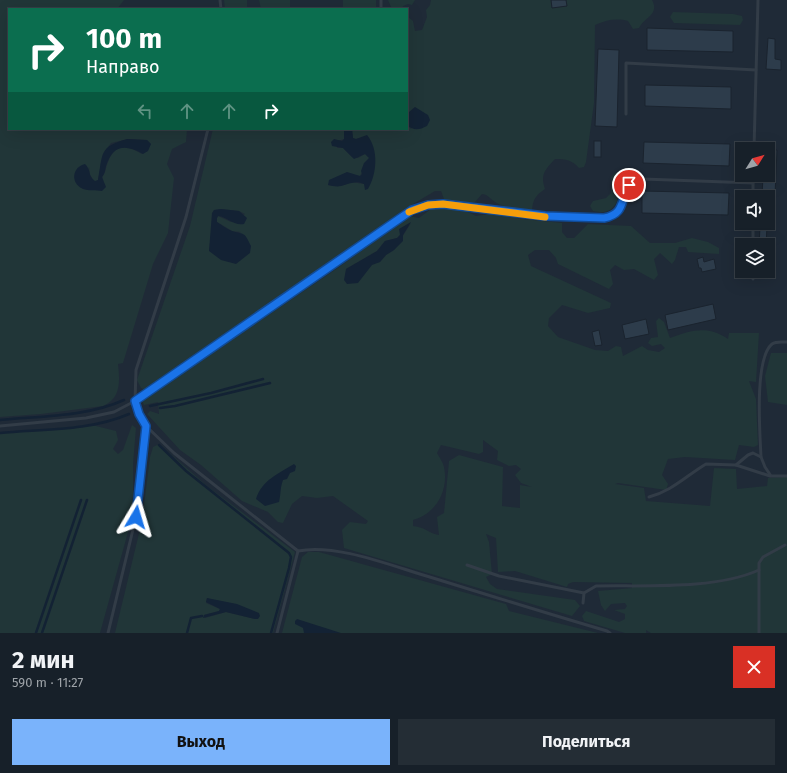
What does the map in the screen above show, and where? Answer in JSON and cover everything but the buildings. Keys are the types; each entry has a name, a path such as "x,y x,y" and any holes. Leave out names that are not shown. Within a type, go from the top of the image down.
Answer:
{"lane":[{"path":"754,142 758,0"},
{"path":"626,114 626,63 756,70"},
{"path":"208,130 186,217 136,370 135,401 139,414 146,426 180,458 298,551"},
{"path":"0,426 86,418 114,412 135,401 412,210 428,205 443,204 545,216 604,218 613,216 618,212 629,185 643,179 752,183 752,190"},
{"path":"771,476 761,457 759,391 761,371 767,353 773,344 787,342"},
{"path":"108,633 136,517 146,426"},
{"path":"736,465 750,453 756,453 761,457"},
{"path":"649,497 673,488 706,464 736,465 771,476 787,476"},
{"path":"759,633 759,563 763,557 785,545"},
{"path":"298,551 312,548 330,550 382,563 610,633"},
{"path":"277,633 298,551"},
{"path":"467,565 498,576 584,593 596,586 710,582 743,577 759,570"},
{"path":"583,603 584,593"}],"green space":[{"path":"0,0 124,0 118,8 8,8 8,130 187,130 186,142 172,149 167,164 174,178 168,233 153,264 123,363 118,364 119,383 116,394 109,403 103,406 41,414 0,417","holes":["128,139 147,140 151,144 142,154 127,148 117,149 110,157 102,180 83,189 89,167 90,175 95,182 98,180 103,154 111,143"]},
{"path":"224,0 247,0 247,8 225,8"},
{"path":"259,0 290,0 290,8 261,8"},
{"path":"343,0 376,0 376,8 343,7"},
{"path":"388,0 415,0 412,5 408,4 403,6 402,8 392,8"},
{"path":"431,0 551,0 552,8 567,6 566,0 652,0 654,5 653,13 641,24 639,28 633,29 628,21 619,20 607,21 595,25 594,103 586,162 584,167 579,168 568,160 555,159 544,172 543,180 545,189 539,193 533,203 532,210 503,206 484,194 482,194 475,202 455,203 444,199 441,191 435,191 408,207 147,391 141,388 137,380 190,226 213,130 344,130 344,139 337,141 337,148 343,148 352,157 358,158 365,154 369,158 360,138 353,138 352,130 408,130 408,126 411,129 415,107 408,113 408,17 413,21 415,31 422,30 427,17 426,10 430,5","holes":["369,158 374,170 364,184 351,182 341,186 328,185 351,175 360,176","221,209 239,211 245,214 231,222 218,216 217,222 232,231 241,232 209,251 214,210"]},
{"path":"673,12 733,14 742,16 743,20 740,25 674,23 670,17"},
{"path":"624,170 639,171 640,175 625,182 618,200 612,209 601,212 593,211 590,206 593,201 606,198 611,193 611,177 615,173"},
{"path":"435,206 449,206 464,210 476,216 496,213 523,219 562,223 562,232 567,238 574,238 588,224 631,226 650,243 675,243 692,238 708,242 719,248 719,254 688,252 686,247 679,247 675,260 672,264 660,253 654,259 658,275 654,280 634,269 624,270 615,265 610,270 613,284 609,289 558,264 556,258 549,250 535,250 528,255 531,266 611,303 610,308 588,313 562,305 549,318 548,326 558,337 595,350 608,351 616,346 621,347 623,356 642,346 648,350 659,352 665,348 661,344 652,346 648,343 651,338 658,337 656,321 659,318 664,322 670,338 699,330 713,332 728,339 729,333 759,333 756,382 749,381 756,399 758,445 754,447 739,445 735,460 685,457 668,459 662,475 668,484 666,490 618,483 615,484 644,488 646,501 710,506 714,468 736,469 737,489 767,486 768,478 787,477 787,633 651,633 646,630 646,633 625,633 584,621 582,616 586,611 619,622 625,619 625,614 614,610 625,609 627,606 625,603 611,604 605,611 601,605 598,591 632,588 632,583 573,582 568,584 567,587 515,571 498,572 496,538 486,534 489,542 492,574 486,577 490,584 497,589 575,600 580,606 572,616 344,548 342,530 350,522 366,524 368,521 333,496 317,498 302,496 292,504 283,523 278,522 268,512 242,501 201,465 180,450 147,414 150,411 159,414 158,402 144,405 142,401 339,267 408,216 419,218","holes":["411,223 394,250 386,255 380,262 346,269 377,251 385,241 397,238","483,440 498,451 497,460 509,466 516,465 521,469 515,475 521,483 532,487 520,485 520,508 502,506 503,467 459,455 449,461 444,513 437,517 439,535 413,526 413,520 421,517 434,507 442,492 445,476 444,467 437,453 441,445 479,454 483,452"]},
{"path":"771,353 787,353 787,405 768,402 765,376"},
{"path":"92,425 116,431 118,440 113,449 118,454 123,450 132,425 136,428 133,464 133,497 130,525 100,633 0,633 0,433"},
{"path":"159,444 207,486 295,552 273,633 115,633 142,521 150,457 153,447","holes":["207,598 255,619 226,612 205,618 204,615 219,611 220,609 206,603"]},
{"path":"308,552 319,552 506,604 509,611 598,633 282,633 302,557"}],"water":[{"path":"415,107 428,115 430,120 427,126 417,129 412,128 408,126 408,113"},
{"path":"344,130 352,130 353,138 356,139 367,135 371,141 375,154 375,169 368,189 365,190 364,184 358,182 339,186 328,185 329,180 347,172 360,176 362,174 361,171 364,163 369,158 365,154 354,159 343,148 332,146 331,142 334,139 342,141 344,139"},
{"path":"127,139 147,140 151,144 148,151 143,154 125,148 116,150 109,159 102,177 106,187 102,191 85,190 76,183 74,179 75,172 77,168 85,164 93,179 95,181 98,180 104,152 111,145"},
{"path":"221,209 239,211 247,218 244,224 237,224 222,217 218,216 217,218 217,222 226,228 244,234 251,246 250,253 236,264 221,260 209,251 212,213 214,210"},
{"path":"411,222 403,235 403,241 394,250 386,255 380,262 372,265 358,283 347,284 344,280 346,269 377,251 385,241 397,238 400,235 399,229"},
{"path":"294,464 296,466 295,471 290,473 287,479 283,480 279,502 265,506 256,499 266,482"},
{"path":"207,598 237,604 259,613 260,616 258,619 255,619 226,612 203,618 204,615 219,611 220,609 206,602"},
{"path":"297,619 341,633 304,633 303,628 295,624"}],"waterway":[{"path":"150,406 211,393 263,379"},
{"path":"160,408 175,406 270,383"},
{"path":"0,420 79,413 109,406 124,400"},
{"path":"0,433 49,430 98,424 129,414"},
{"path":"159,445 186,471 289,553 291,557 289,568 271,633"},
{"path":"36,633 81,500"},
{"path":"42,633 87,500"},
{"path":"187,633 191,618 202,616"}],"slow traffic":[{"path":"409,212 428,205 443,204 495,209 545,217"}],"route":[{"path":"136,517 146,426 139,414 135,401 412,210 428,205 443,204 545,216 604,218 613,216 618,212 629,185"}]}
